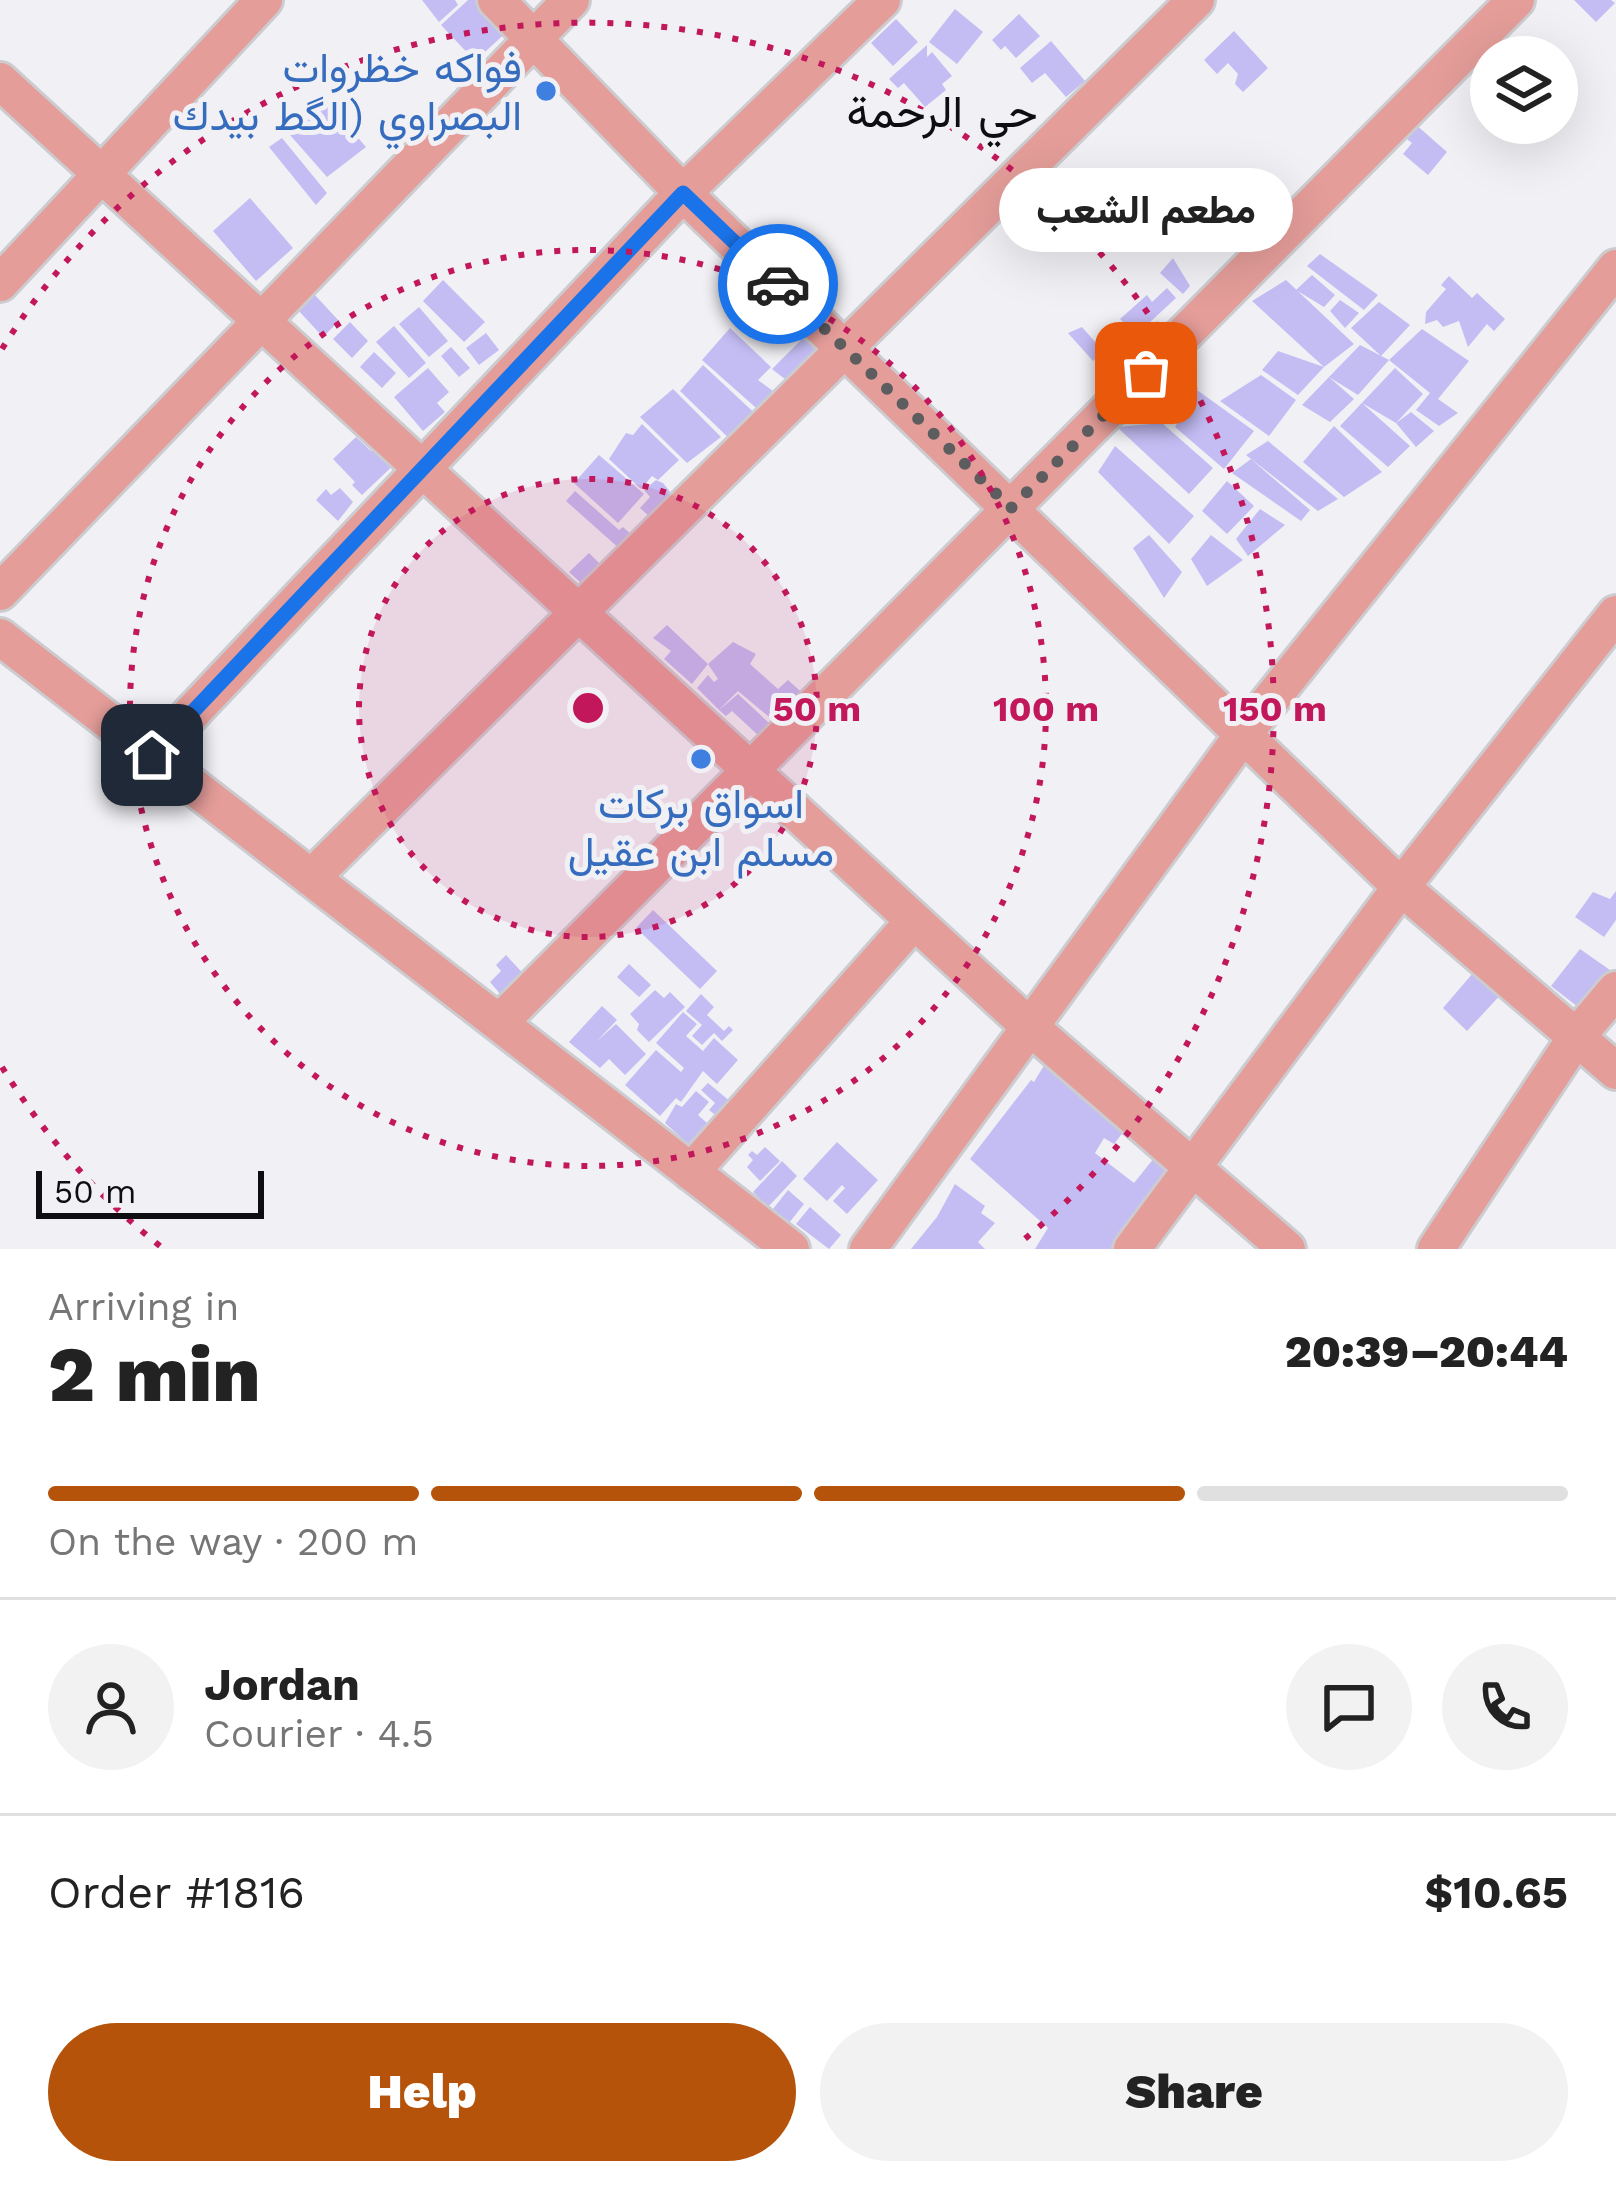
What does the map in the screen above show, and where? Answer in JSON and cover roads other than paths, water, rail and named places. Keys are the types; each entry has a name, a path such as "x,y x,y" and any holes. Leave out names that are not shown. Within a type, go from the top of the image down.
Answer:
{"street":[{"path":"0,283 264,0"},
{"path":"496,0 683,193 1401,886 1616,1071"},
{"path":"0,592 572,0"},
{"path":"152,755 683,193 882,0"},
{"path":"311,878 1196,0"},
{"path":"499,1023 1516,0"},
{"path":"0,81 1030,1027 1287,1249"},
{"path":"868,1249 1245,733 1616,268"},
{"path":"1132,1249 1401,886 1616,614"},
{"path":"0,637 791,1249"},
{"path":"691,1172 914,921"},
{"path":"1436,1249 1576,1036 1616,990"}],"place":[{"name":"فواكه خظروات البصراوي (الگط بيدك","path":"546,91"},
{"name":"مطعم الشعب","path":"1146,373"},
{"name":"اسواق بركات مسلم ابن عقيل","path":"701,759"}],"district":[{"name":"حي الرحمة","path":"942,111"}]}
